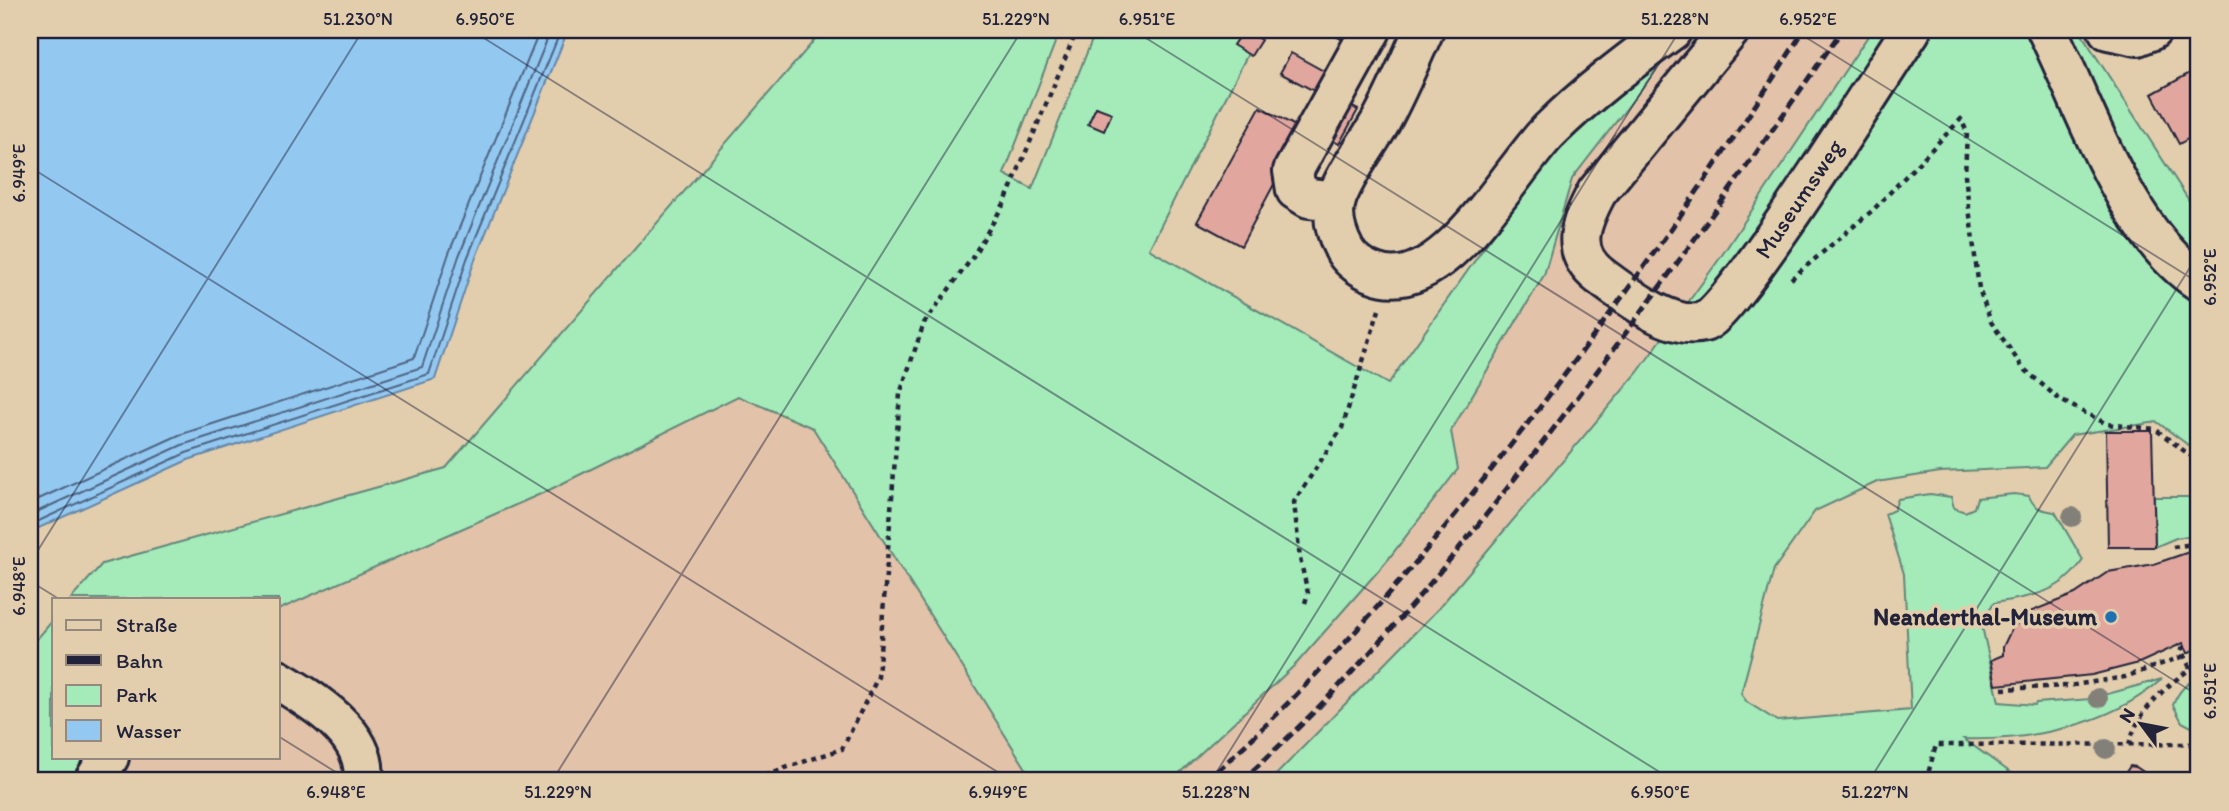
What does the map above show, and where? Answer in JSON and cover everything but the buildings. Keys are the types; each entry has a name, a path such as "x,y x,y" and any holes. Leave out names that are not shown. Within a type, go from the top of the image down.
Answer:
{"lane":[{"path":"1336,201 1309,198 1296,190 1293,171 1371,30"},
{"path":"1424,30 1387,110 1336,201 1335,232 1347,254 1365,269 1385,278 1405,276 1429,266 1459,242 1547,133 1579,103 1672,30"},
{"name":"Museumsweg","path":"1730,30 1597,192 1583,219 1578,238 1582,256 1597,273 1660,313 1691,324 1707,322 1717,316 1755,266 1911,30"},
{"path":"2047,30 2093,132 2133,205 2171,258 2199,281"},
{"path":"2108,30 2137,36 2152,30"},
{"path":"280,681 326,713 351,736 363,780"},
{"path":"94,781 108,758"}],"path":[{"path":"746,781 842,749 878,677 900,394 924,323 972,258 1005,202 1077,30"},
{"path":"1783,285 1873,210 1961,119 1967,132 1965,175 1979,289 1992,322 2015,356 2039,383 2060,400 2107,424 2155,429 2199,462"},
{"path":"1305,603 1308,593 1300,559 1294,502 1342,428 1377,326 1385,278"},
{"path":"2173,547 2199,543"},
{"path":"2185,647 2181,649 2190,668"},
{"path":"2002,689 2068,687 2125,677 2185,656"},
{"path":"2129,746 2142,716 2176,679 2199,663"},
{"path":"1926,781 1936,745 2199,744"},
{"path":"363,780 614,781"}],"shaded area":[{"path":"1687,30 1872,30 1720,258 1638,372 1438,609 1270,781 1171,781 1297,663 1386,562 1458,469 1451,431 1544,275 1572,179"},
{"path":"738,396 813,428 1030,775 1026,781 74,781 95,758 280,758 280,609 545,492"}],"green space":[{"path":"819,30 1060,30 1004,174 1032,189 1096,30 1260,30 1149,249 1388,384 1637,30 1687,30 1572,179 1544,275 1451,431 1458,469 1386,562 1297,663 1171,781 1046,781 1030,775 813,428 738,396 545,492 280,609 280,598 72,598 102,564 446,468 813,42"},
{"path":"1872,30 2079,30 2199,216 2199,453 2157,422 2072,435 2045,467 1940,472 1877,482 1815,511 1774,569 1741,694 1747,702 1777,721 1911,710 1904,574 1885,514 1894,510 1898,499 1930,494 1951,497 1954,508 1965,512 1974,508 1977,498 2014,494 2029,496 2039,508 2055,512 2083,560 2055,587 2033,595 1994,603 1981,622 1999,702 2035,705 2091,699 2092,703 2102,702 2104,695 2162,679 2119,708 2069,727 2016,737 1964,739 2022,781 1270,781 1438,609 1638,372 1720,258"},
{"path":"2154,497 2199,497 2199,534 2176,538 2155,547"},
{"path":"52,621 52,758 95,758 74,781 30,781 30,647"},
{"path":"2199,677 2199,731 2182,722 2173,705 2183,688"}],"water":[{"path":"30,30 568,30 474,262 435,379 188,460 30,532"}],"railway":[{"path":"1206,781 1332,658 1410,569 1484,478 1558,383 1667,234 1804,30"},
{"path":"1241,781 1359,664 1397,623 1468,537 1654,294 1842,30"}],"place":[{"name":"Neanderthal-Museum","path":"2111,617"}]}
